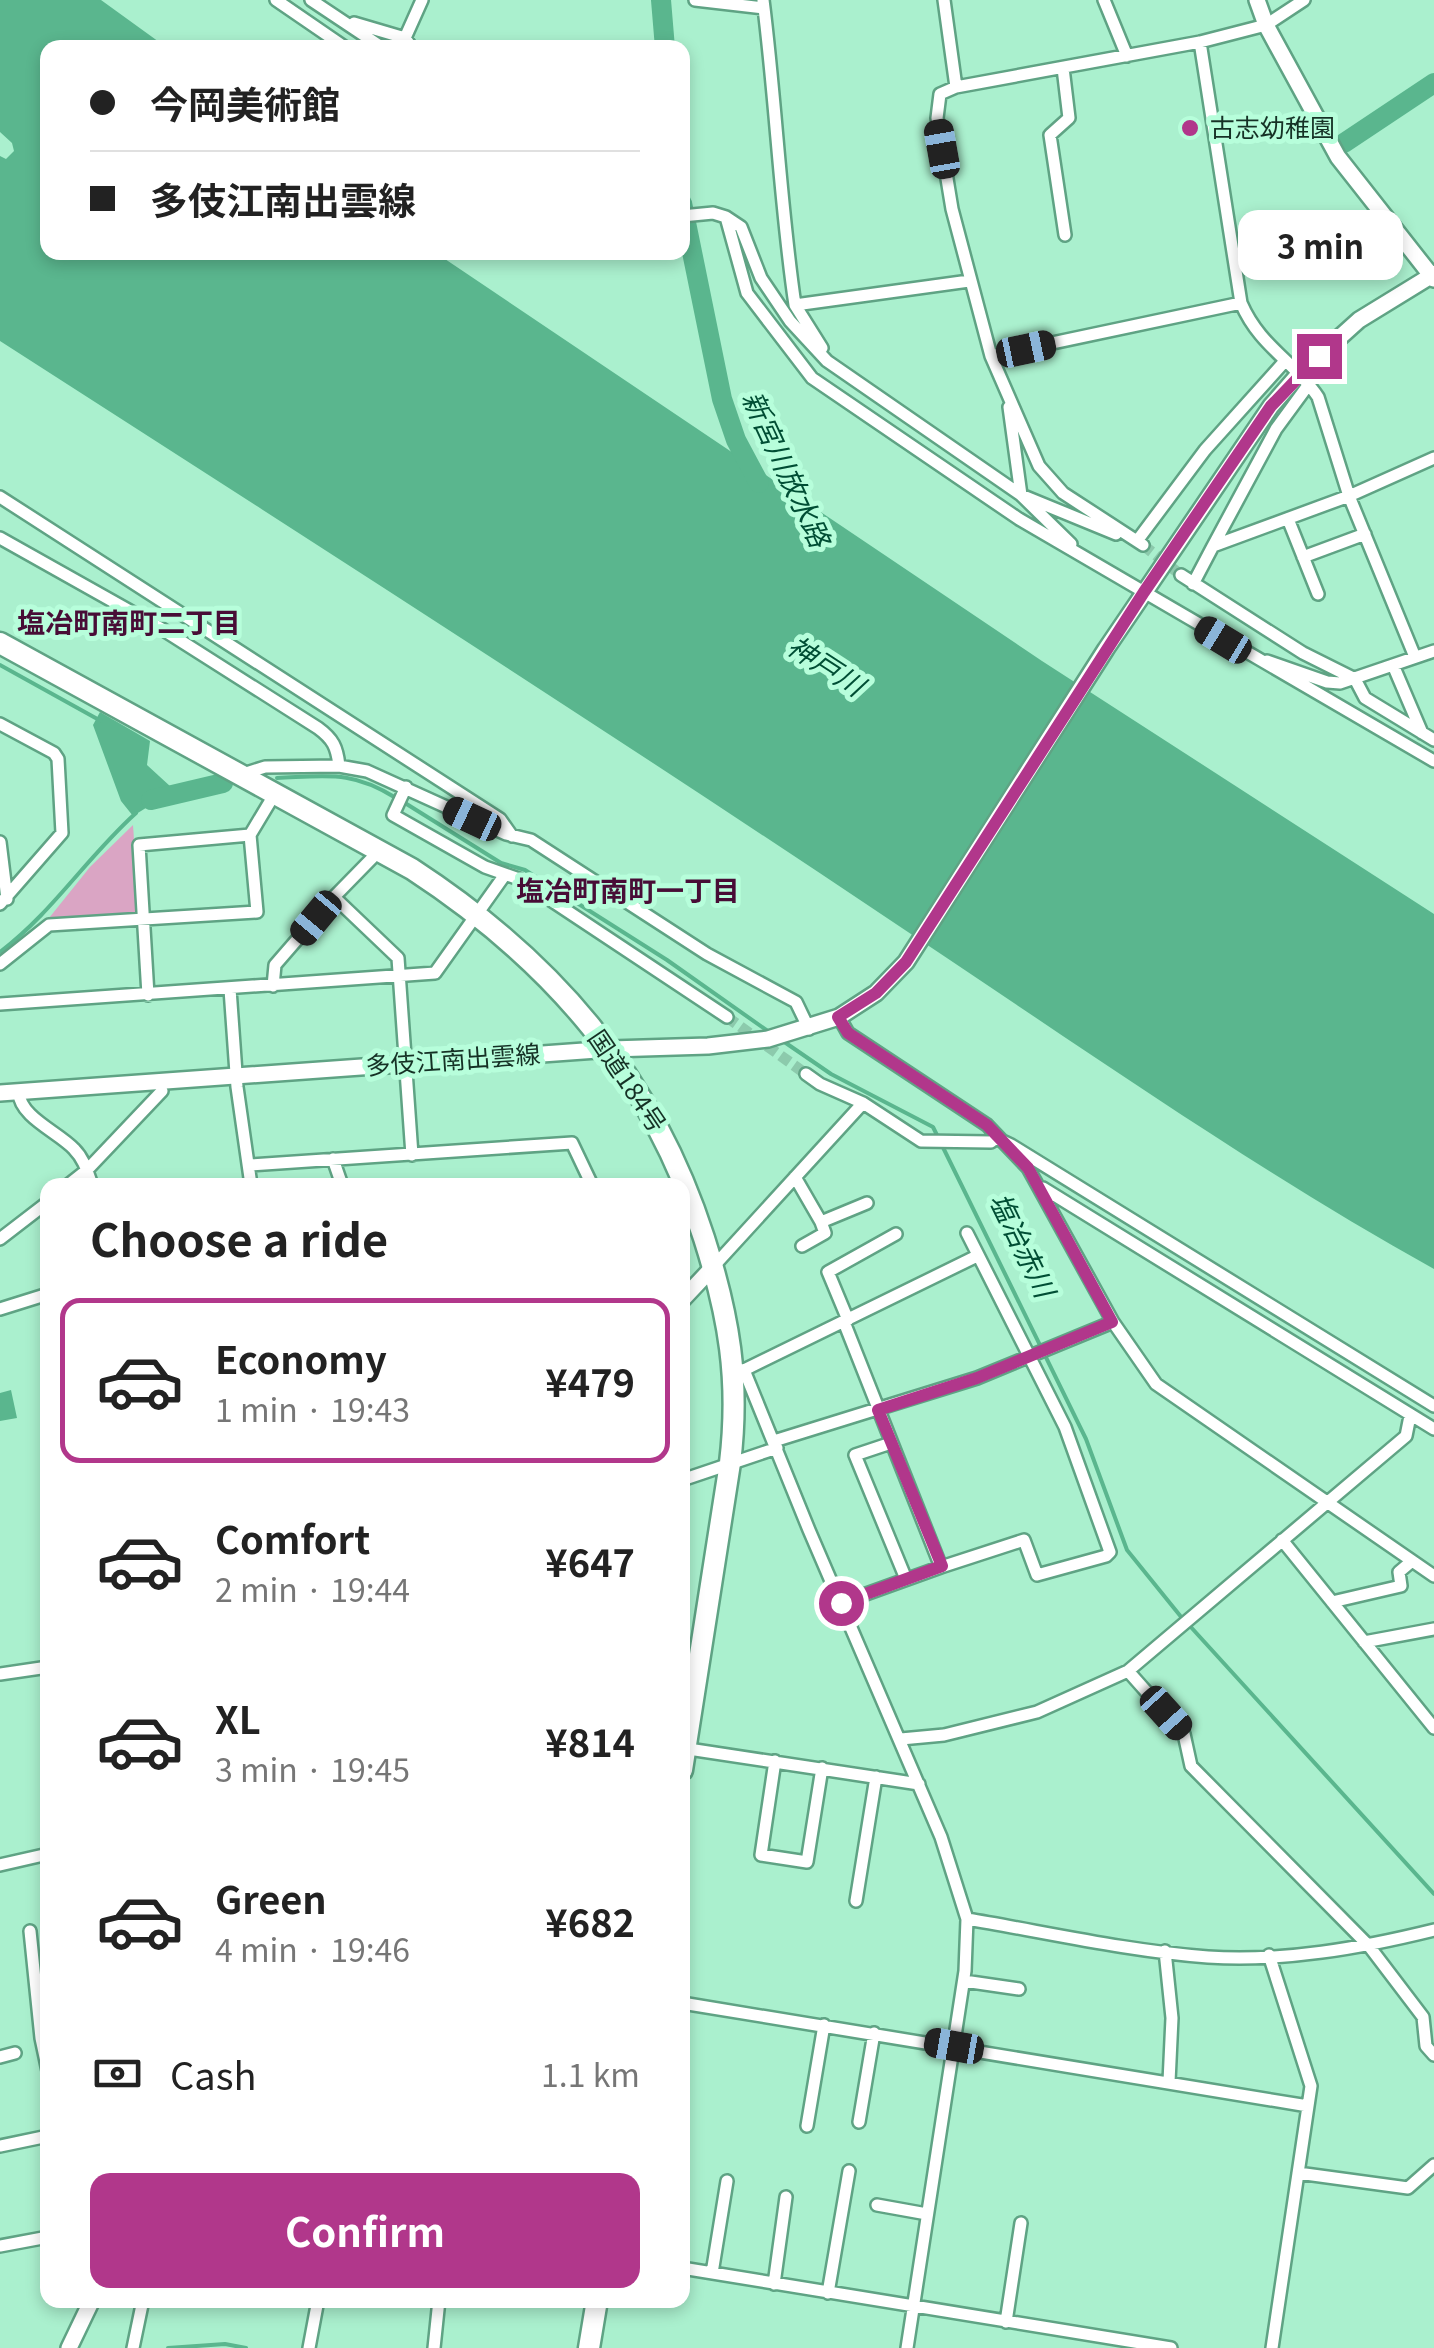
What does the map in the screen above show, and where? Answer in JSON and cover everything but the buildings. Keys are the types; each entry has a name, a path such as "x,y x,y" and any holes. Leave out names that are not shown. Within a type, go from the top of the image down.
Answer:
{"highway":[{"name":"国道184号","path":"0,644 412,869 478,914 543,972 611,1048 666,1138 683,1178"},
{"name":"国道184号","path":"690,1196 740,1370 730,1463 690,1711"},
{"path":"589,2348 596,2308"}],"main road":[{"path":"1257,0 1266,25 1338,157 1433,276"},
{"name":"多伎江南出雲線","path":"0,1093 611,1048 708,1046 809,1028 858,1007 906,962 1133,608 1271,406 1304,379 1359,320 1433,276"},
{"path":"690,1292 713,1268"},
{"path":"68,2348 88,2308"}],"street":[{"path":"276,0 334,40"},
{"path":"311,0 371,40"},
{"path":"409,40 422,0"},
{"path":"695,0 763,4 795,305 822,346 826,361"},
{"path":"944,0 956,87"},
{"path":"1104,0 1127,56"},
{"path":"1021,495 1143,544 1063,493 1040,466 991,356 969,281 937,118 940,94 956,87 1200,42 1266,25 1304,0"},
{"path":"340,19 400,40"},
{"path":"1200,42 1241,303 1252,329 1318,397 1349,496 1415,657"},
{"path":"1063,68 1069,118 1050,135 1064,235"},
{"path":"690,215 713,213 741,226 761,278 790,321 826,361 1021,495 1088,560"},
{"path":"726,216 747,293 812,378 1019,519 1434,761"},
{"path":"795,305 969,281"},
{"path":"991,356 1241,303"},
{"path":"1138,541 1205,450 1285,361"},
{"path":"1194,584 1304,379"},
{"path":"1007,391 1021,495"},
{"path":"1213,546 1349,496 1434,458"},
{"path":"0,496 500,820 512,836"},
{"path":"1288,518 1318,594"},
{"path":"1303,557 1364,534"},
{"path":"0,538 162,629 318,728 337,748 339,766"},
{"path":"1181,575 1303,654 1354,680 1365,698 1428,737"},
{"path":"1249,656 1327,682 1354,680 1434,651"},
{"path":"1393,665 1428,737"},
{"path":"0,724 54,753 58,759 62,834 3,902"},
{"path":"240,776 265,767 339,766 367,770 401,797 531,840 706,954 796,1002 809,1028"},
{"path":"0,964 49,925 257,912 250,835 274,795"},
{"path":"401,797 392,815 504,876 519,879 727,1017"},
{"path":"148,995 139,844 250,835"},
{"path":"0,842 3,902"},
{"path":"274,986 275,966 379,851"},
{"path":"0,1004 435,973 504,876"},
{"path":"334,897 398,958 412,1154"},
{"path":"230,989 250,1178"},
{"path":"838,1017 848,1033 987,1125 1028,1168 1112,1322 1156,1384 1434,1576"},
{"path":"806,1074 863,1103 921,1141 991,1142 996,1138"},
{"path":"77,1178 162,1092"},
{"path":"18,1093 24,1108 84,1160 90,1178"},
{"path":"713,1268 863,1103"},
{"path":"996,1138 1434,1406"},
{"path":"249,1164 572,1143 589,1178"},
{"path":"333,1159 340,1178"},
{"path":"795,1177 825,1233 802,1246"},
{"path":"1039,1186 1434,1429"},
{"path":"821,1222 868,1203"},
{"path":"0,1239 40,1208"},
{"path":"896,1234 828,1272 878,1410 942,1566"},
{"path":"841,1603 1024,1540 1037,1575 1110,1552 1065,1427 967,1234"},
{"path":"906,2348 964,1980 966,1919 957,1882 901,1739 776,1444 740,1370 978,1256"},
{"path":"0,1309 40,1296"},
{"path":"690,1477 776,1444 977,1378 1112,1322"},
{"path":"901,1739 944,1734 1037,1712 1128,1671 1406,1436 1410,1416"},
{"path":"891,1443 855,1454 906,1579"},
{"path":"1282,1540 1434,1728"},
{"path":"1332,1602 1401,1586 1398,1572 1412,1561"},
{"path":"1364,1642 1434,1629"},
{"path":"0,1674 40,1668"},
{"path":"1128,1671 1184,1734 1192,1766 1369,1946 1422,2018 1426,2046 1434,2055"},
{"path":"690,1749 919,1784"},
{"path":"775,1762 761,1855 807,1862 822,1768"},
{"path":"856,1901 876,1776"},
{"path":"0,1865 40,1856"},
{"path":"966,1919 1209,1957 1369,1946 1434,1930"},
{"path":"30,1930 40,2038"},
{"path":"1164,1951 1172,2018 1169,2082"},
{"path":"1269,1955 1311,2086 1272,2348"},
{"path":"964,1980 1018,1989"},
{"path":"690,2004 1308,2106"},
{"path":"807,2126 824,2025"},
{"path":"860,2122 874,2033"},
{"path":"0,2057 15,2052"},
{"path":"0,2146 40,2138"},
{"path":"1298,2173 1408,2188 1434,2165"},
{"path":"828,2293 849,2172"},
{"path":"712,2273 727,2181"},
{"path":"774,2284 786,2197"},
{"path":"877,2205 927,2214"},
{"path":"1006,2322 1021,2224"},
{"path":"0,2246 40,2238"},
{"path":"690,2269 1124,2344 1171,2348"},
{"path":"134,2348 142,2308"},
{"path":"309,2348 316,2308"},
{"path":"434,2348 439,2308"}],"shaded area":[{"path":"133,825 139,912 135,916 45,923 90,867"}],"water":[{"name":"神戸川","path":"0,0 101,0 156,40 40,40 40,260 446,260 1042,661 1434,914 1434,1269 1222,1141 660,768 0,341 0,156 6,159 14,151 12,143 0,132"},
{"path":"100,712 150,741 147,765 171,787 176,798 149,806 133,816 121,801 93,725"},
{"path":"11,1390 17,1418 0,1421 0,1393"}],"waterway":[{"name":"新宮川放水路","path":"661,0 664,40"},
{"path":"1344,143 1434,83"},
{"name":"新宮川放水路","path":"690,242 722,399 736,440 759,483"},
{"path":"0,665 101,721"},
{"name":"塩冶赤川","path":"277,778 352,779 396,798"},
{"name":"塩冶赤川","path":"151,800 223,783"},
{"name":"塩冶赤川","path":"405,803 501,863 525,870 667,960 772,1034"},
{"path":"0,952 36,920 136,813"},
{"name":"塩冶赤川","path":"780,1039 831,1074 933,1127 1086,1439 1127,1550 1182,1618"},
{"name":"塩冶赤川","path":"1189,1625 1434,1894"},
{"path":"168,2348 225,2344 246,2348"}],"tunnel":[{"path":"1143,545 1181,575"},
{"path":"727,1017 806,1074"}],"place":[{"name":"古志幼稚園","path":"1190,128"}],"district":[{"name":"塩冶町南町二丁目","path":"129,623"},
{"name":"塩冶町南町一丁目","path":"628,891"}],"route":[{"path":"841,1603 942,1566 878,1410 977,1378 1112,1322 1028,1168 987,1125 848,1033 838,1017 876,993 906,962 1144,592 1271,406 1319,356"}]}
